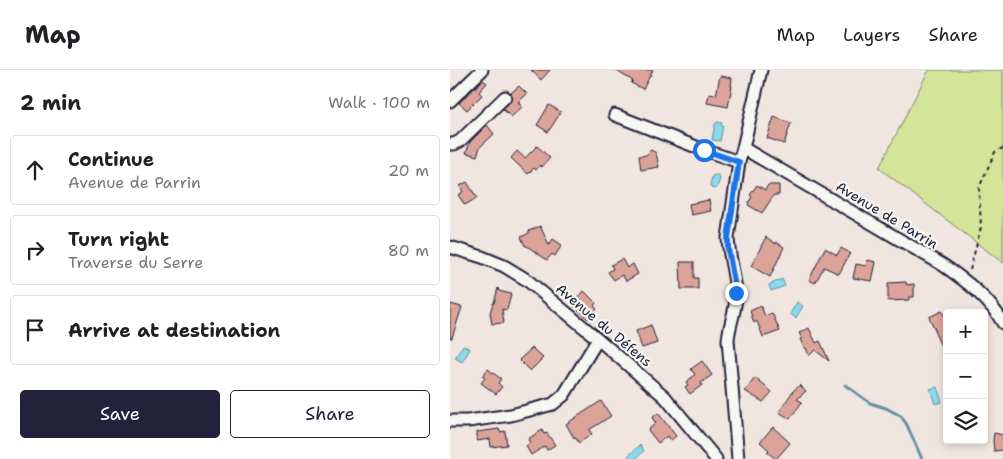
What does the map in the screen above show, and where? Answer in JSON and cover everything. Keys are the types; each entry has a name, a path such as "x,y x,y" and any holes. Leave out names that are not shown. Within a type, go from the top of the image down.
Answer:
{"street":[{"path":"450,101 482,70"},
{"path":"738,459 728,340 736,293 728,249 728,238 739,162 761,70"},
{"path":"450,144 460,141 506,97"},
{"path":"614,115 739,162"},
{"name":"Avenue de Parrin","path":"743,148 942,265 980,293 998,314 1003,323"},
{"name":"Avenue du Défens","path":"450,247 482,257 512,270 528,280 665,397 716,459"},
{"path":"450,421 468,421 511,415 553,404 564,395 598,339"}],"path":[{"path":"966,282 981,226 979,188 996,152 1003,148"}],"green space":[{"path":"929,70 1003,70 1003,263 879,168"}],"water":[{"path":"717,122 722,123 721,125 723,126 720,141 712,140"},
{"path":"718,175 720,179 717,188 711,188 712,176"},
{"path":"782,279 785,286 771,291 769,285"},
{"path":"797,302 803,306 796,318 790,314"},
{"path":"463,345 470,349 462,362 455,358"},
{"path":"937,387 942,402 935,404 930,389"},
{"path":"640,445 644,451 635,459 631,459 628,456"}],"building":[{"path":"531,70 550,70 541,80"},
{"path":"615,70 653,70 643,89 631,83 633,81"},
{"path":"720,76 732,78 728,107 707,103 709,94 716,95"},
{"path":"483,80 487,83 479,92 482,95 467,110 459,103"},
{"path":"519,86 527,94 518,102 522,107 511,117 503,109 513,98 511,93"},
{"path":"549,105 561,112 548,132 537,125"},
{"path":"774,117 791,123 784,144 767,138"},
{"path":"487,125 494,134 480,147 477,156 466,153 470,142"},
{"path":"537,146 550,158 542,167 540,165 536,170 534,168 528,174 511,158 517,151 525,158"},
{"path":"651,150 656,153 659,167 641,170 639,156 646,155"},
{"path":"467,182 477,198 465,205 458,195 463,192 460,186"},
{"path":"757,185 765,190 768,185 779,185 779,195 774,195 762,213 748,205 752,197 750,195"},
{"path":"709,200 711,211 691,215 689,204"},
{"path":"540,226 549,245 553,239 562,245 555,256 552,254 547,260 525,246 521,237"},
{"path":"766,237 784,247 770,277 751,266"},
{"path":"825,248 837,255 841,248 850,253 839,274 824,267 815,283 809,280"},
{"path":"622,259 627,268 633,264 638,274 626,281 622,275 614,280 608,272 613,269 611,265"},
{"path":"867,260 876,262 872,281 853,278 856,264 866,266"},
{"path":"680,262 694,262 694,278 698,278 698,289 681,289"},
{"path":"906,282 907,285 914,284 914,297 909,297 909,300 888,301 888,283"},
{"path":"498,288 499,291 511,294 507,310 502,309 504,323 492,324 490,313"},
{"path":"584,291 596,303 594,306 597,309 588,319 572,304"},
{"path":"450,304 462,307 452,338 450,338"},
{"path":"761,306 765,316 772,313 780,331 763,337 757,321 754,323 750,311"},
{"path":"942,311 943,313 943,350 935,333 929,317"},
{"path":"651,325 657,343 642,348 636,331"},
{"path":"809,328 816,343 820,341 829,361 815,350 809,356 806,348 804,348 799,333"},
{"path":"532,348 543,358 530,371 519,360"},
{"path":"702,361 712,375 690,394 685,387 688,385 686,382 695,375 691,369"},
{"path":"488,369 501,379 498,383 502,387 496,394 481,383 485,378 482,376"},
{"path":"755,378 772,392 763,402 745,391"},
{"path":"800,385 806,391 797,399 802,402 790,419 779,412 793,391"},
{"path":"601,401 611,416 589,430 592,434 579,443 566,424"},
{"path":"658,413 676,436 670,441 667,436 658,443 648,430 656,423 652,418"},
{"path":"773,427 790,443 776,459 767,452 769,450 760,442"},
{"path":"499,429 500,432 505,431 507,445 491,447 490,439 477,441 477,432"},
{"path":"542,430 544,434 547,433 555,445 547,450 545,446 531,455 526,446 530,443 528,439"},
{"path":"994,433 1003,435 1003,450 994,451"}],"waterway":[{"path":"845,385 870,403 886,408 901,416 922,459"}],"route":[{"path":"704,150 739,162 728,238 728,249 736,293"}]}
